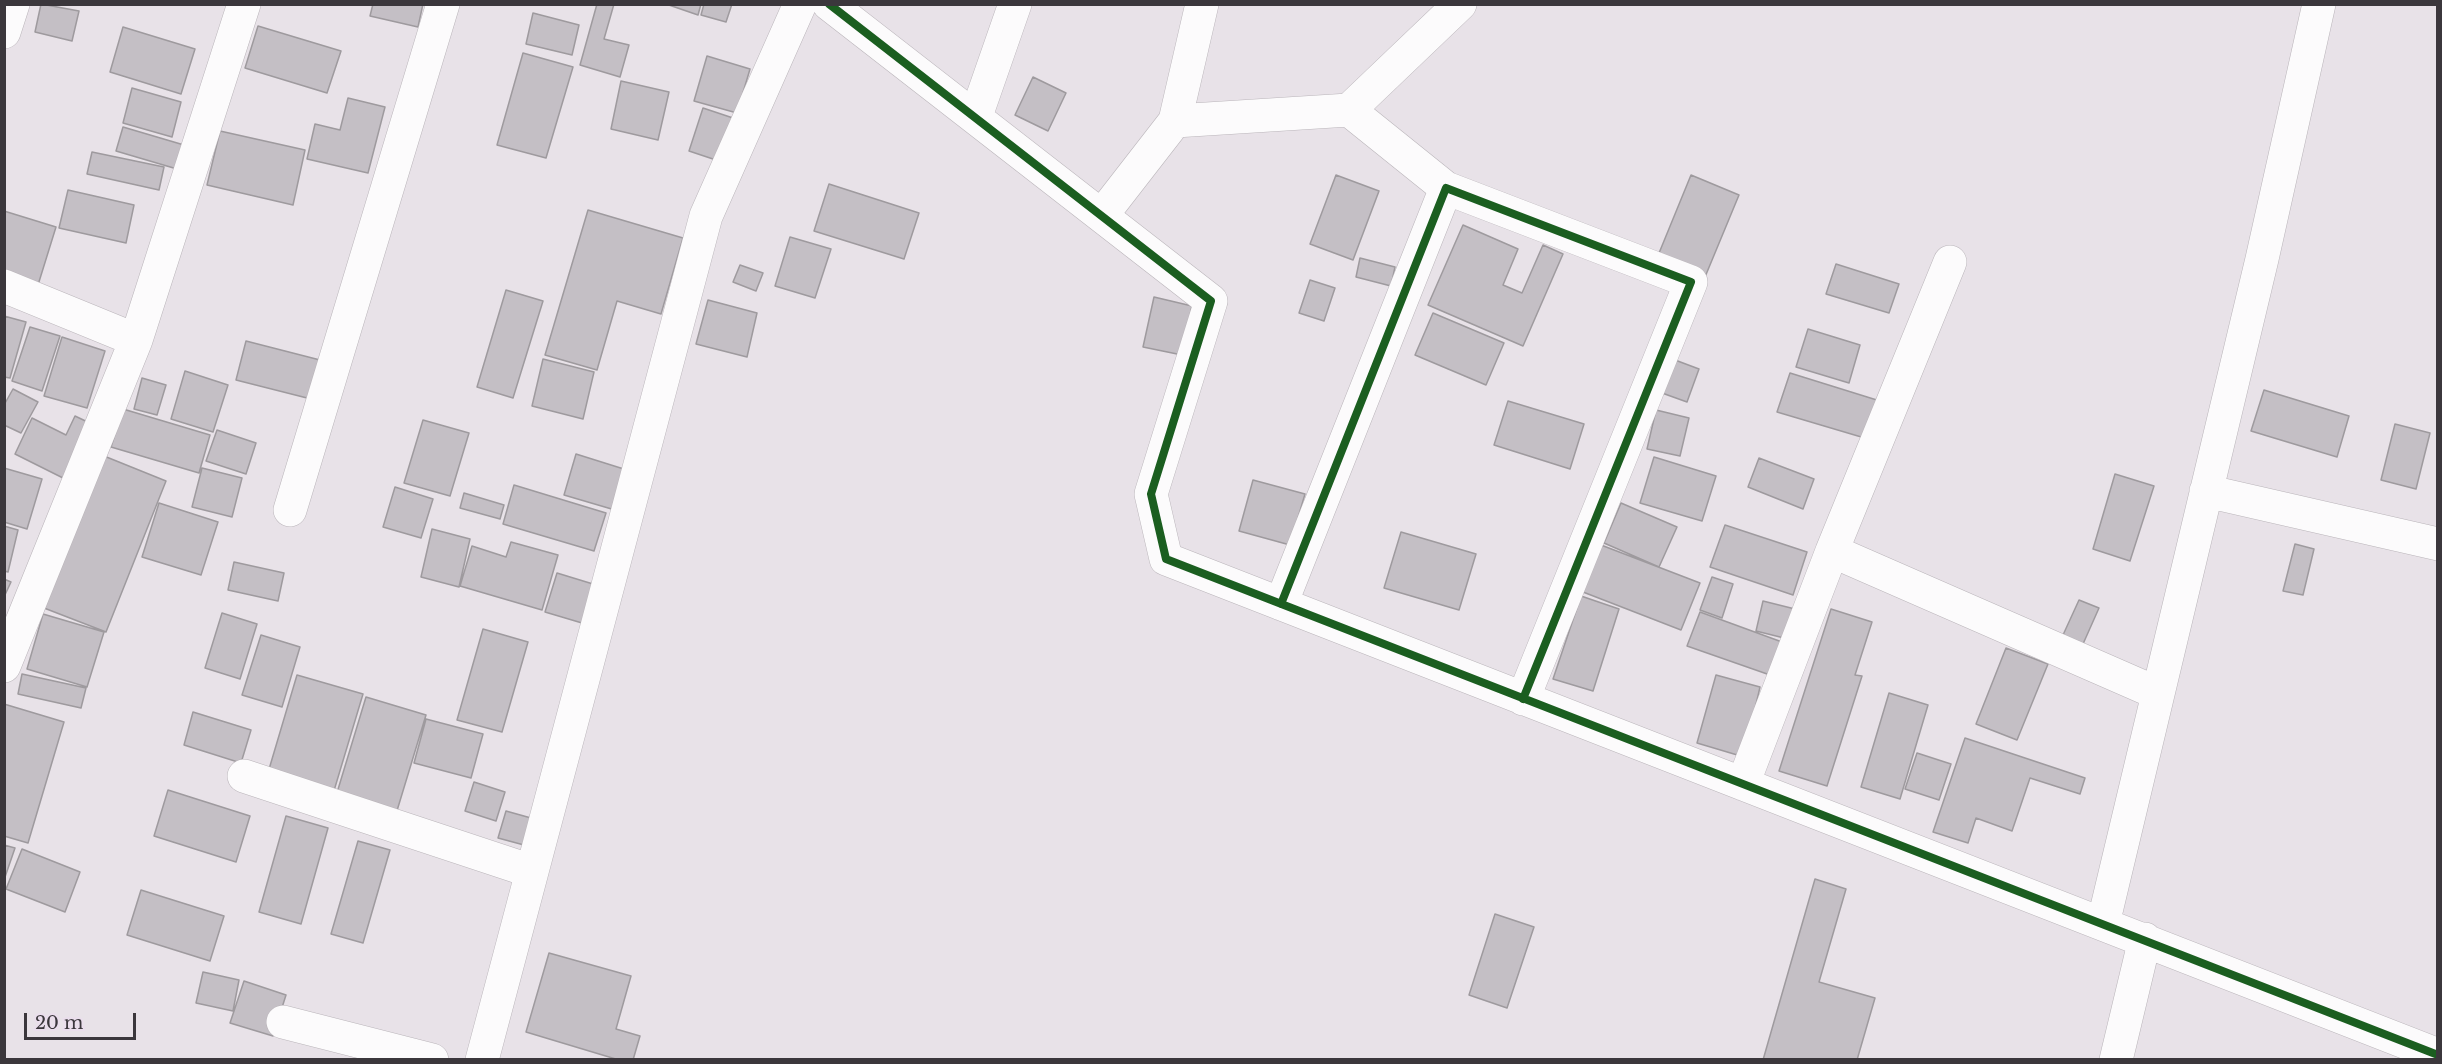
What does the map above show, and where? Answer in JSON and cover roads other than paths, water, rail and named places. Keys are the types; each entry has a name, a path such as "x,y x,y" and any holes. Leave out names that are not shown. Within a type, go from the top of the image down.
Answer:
{"street":[{"path":"4,32 13,4"},
{"path":"4,666 136,339 244,4"},
{"path":"290,510 443,4"},
{"path":"482,1059 706,216 800,4"},
{"path":"829,4 976,116 1211,301 1151,494 1166,559 2438,1055"},
{"path":"976,116 1015,4"},
{"path":"1102,216 1175,121 1202,4"},
{"path":"1175,121 1349,110 1460,4"},
{"path":"2103,924 2262,259 2319,4"},
{"path":"1349,110 1446,188 1692,282 1523,699"},
{"path":"1281,604 1446,188"},
{"path":"1743,784 1832,551 1950,262"},
{"path":"4,286 136,339"},
{"path":"2206,491 2438,544"},
{"path":"1832,551 2157,693"},
{"path":"244,776 531,871"},
{"path":"2116,1059 2145,939"},
{"path":"283,1022 432,1059"}]}
